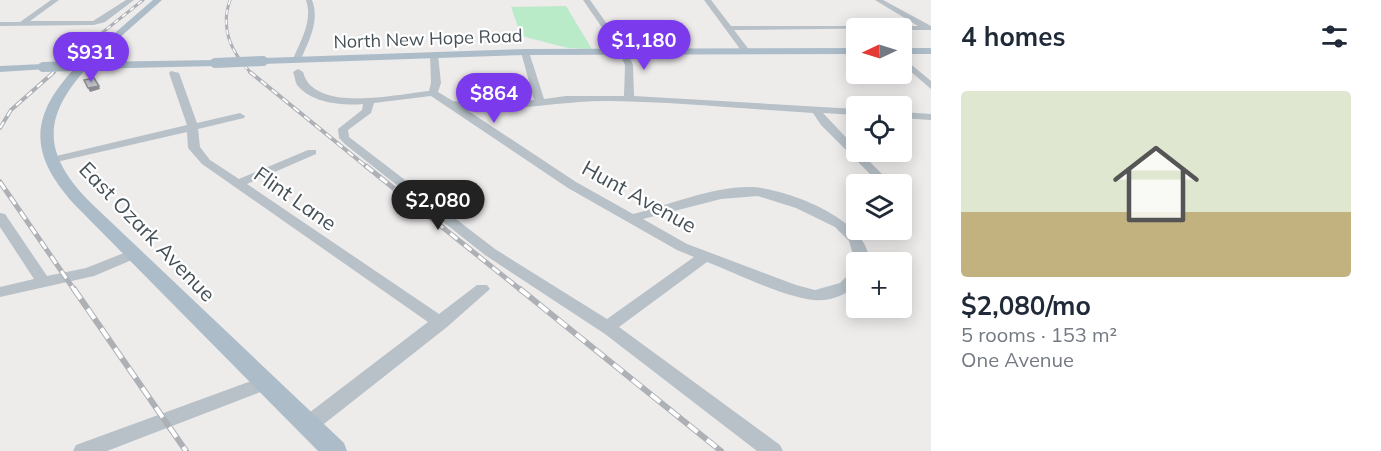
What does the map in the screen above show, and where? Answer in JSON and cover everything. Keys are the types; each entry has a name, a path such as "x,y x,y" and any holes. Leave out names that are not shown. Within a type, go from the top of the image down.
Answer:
{"main road":[{"name":"East Ozark Avenue","path":"158,0 78,66 64,87 51,107 48,132 52,160 73,193 335,451"},
{"name":"North New Hope Road","path":"0,69 525,52 846,51"},
{"path":"912,51 931,51"}],"street":[{"path":"21,24 56,0"},
{"path":"0,24 94,23 130,0"},
{"path":"297,59 312,23 313,9 309,0"},
{"path":"586,0 624,52 630,71 629,98"},
{"path":"707,0 746,51"},
{"path":"878,0 929,28"},
{"path":"729,28 929,28"},
{"path":"525,52 540,102"},
{"path":"298,72 301,84 316,95 339,101 369,101 433,93 436,83 434,55"},
{"path":"912,69 931,86"},
{"name":"Flint Lane","path":"174,73 192,120 192,140 198,154 206,162 240,183 441,323"},
{"name":"Hunt Avenue","path":"433,93 572,185 682,247 707,255"},
{"path":"451,104 507,106 594,98 629,98 846,112"},
{"path":"369,101 367,111 343,129 345,138 350,143 490,252 607,328 773,451"},
{"path":"473,118 507,106"},
{"path":"816,110 825,123 876,174"},
{"path":"52,160 240,116"},
{"path":"912,116 931,117"},
{"path":"240,183 312,152"},
{"path":"631,218 736,193 755,191 776,196 836,222 854,239 861,252"},
{"path":"0,217 44,283"},
{"path":"0,292 89,272 134,254"},
{"path":"707,255 792,289 815,295 837,290 846,283"},
{"name":"Hunt Avenue","path":"607,328 707,255"},
{"path":"308,425 482,290"},
{"path":"83,451 265,383"}],"green space":[{"path":"566,6 592,49 568,48 521,36 511,7"}],"building":[{"path":"94,78 99,86 88,88 84,80"}],"railway":[{"path":"52,73 143,0"},
{"path":"230,0 226,21 229,40 238,57 250,72"},
{"path":"0,128 11,110 54,72"},
{"path":"250,72 368,168"},
{"path":"366,166 522,291"},
{"path":"0,182 75,291"},
{"path":"74,289 186,451"},
{"path":"520,289 721,451"}]}
